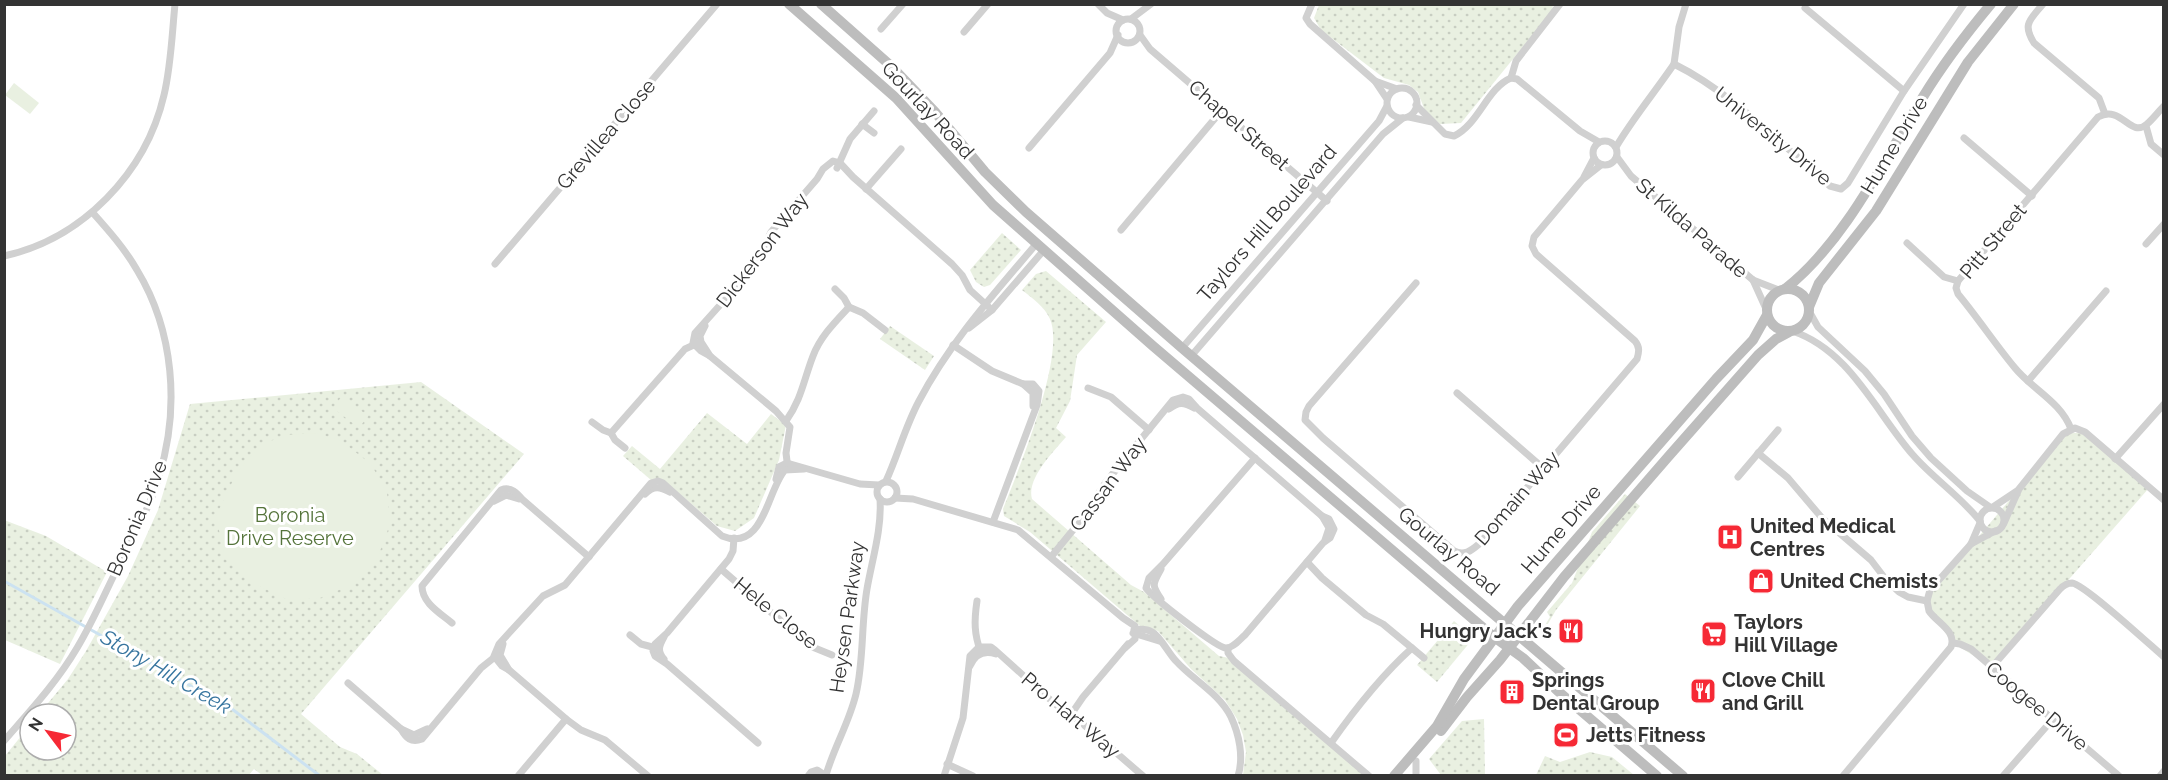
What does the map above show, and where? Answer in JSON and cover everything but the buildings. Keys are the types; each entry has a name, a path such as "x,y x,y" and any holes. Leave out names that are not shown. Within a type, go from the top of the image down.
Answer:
{"main road":[{"name":"Gourlay Road","path":"789,4 896,98 993,205 1175,365 1494,637 1509,647 1657,776"},
{"name":"Gourlay Road","path":"821,4 891,66 985,172 1026,212 1683,776"},
{"name":"Hume Drive","path":"1783,290 1804,273 1843,226 1945,64 1991,4"},
{"name":"Hume Drive","path":"1809,309 1819,283 1876,211 1954,82 2014,4"},
{"path":"1041,247 1053,234"},
{"path":"1783,290 1799,293 1809,309 1803,324 1790,331 1778,329 1772,325 1767,313 1772,297 1783,290"},
{"name":"Hume Drive","path":"1394,776 1437,726 1464,679 1505,622 1716,379 1753,340 1767,313"},
{"name":"Hume Drive","path":"1403,776 1564,577 1758,355 1776,339 1790,331"},
{"name":"Taylors Hill Boulevard","path":"1175,365 1182,348"},
{"path":"1175,365 1192,356"}],"street":[{"path":"4,256 46,243 93,213 119,185 139,157 154,126 164,95 175,4"},
{"name":"Grevillea Close","path":"495,264 717,4"},
{"path":"881,29 903,4"},
{"path":"964,32 988,4"},
{"path":"1098,4 1107,13 1117,32 1129,42"},
{"path":"1312,4 1306,18 1310,24 1375,81 1394,117 1432,122"},
{"path":"1375,81 1411,92 1416,105 1432,122 1445,134 1454,136 1465,131 1500,85 1511,78 1516,61 1560,4"},
{"path":"1511,78 1522,82 1580,132 1593,149 1594,159 1601,165 1611,164 1617,157 1616,147 1627,128 1674,64 1679,27 1686,4"},
{"name":"University Drive","path":"1674,64 1700,77 1830,186 1841,189 1848,183 1904,91 1964,4"},
{"path":"2043,4 2028,23 2028,33 2034,43 2099,98 2105,114 2115,114 2130,125 2139,128 2146,126 2163,106"},
{"path":"1029,148 1110,52 1117,32 1127,20 1150,6"},
{"path":"1110,52 1129,42 1140,31 1150,6"},
{"path":"1805,8 1904,91"},
{"path":"1107,13 1127,20"},
{"name":"Chapel Street","path":"1127,20 1140,31 1150,49 1327,201"},
{"name":"Chapel Street","path":"1129,42 1150,49"},
{"path":"1387,102 1393,91 1397,89"},
{"name":"Taylors Hill Boulevard","path":"1182,348 1379,121 1387,102"},
{"path":"1406,117 1416,105"},
{"path":"1121,230 1222,110"},
{"path":"873,111 850,139 838,165 952,264 962,274 970,290 992,310"},
{"name":"Pitt Street","path":"2071,429 2064,414 2015,369 1958,294 1956,288 1958,281 2098,117 2105,114"},
{"name":"Taylors Hill Boulevard","path":"1192,356 1383,134 1406,117"},
{"path":"862,124 874,133"},
{"path":"2146,126 2151,144 2163,154"},
{"path":"1580,132 1599,142 1608,141 1627,128"},
{"path":"1964,138 2032,196"},
{"path":"1608,141 1616,147"},
{"path":"1593,149 1599,142"},
{"path":"866,189 901,150"},
{"name":"St Kilda Parade","path":"1617,157 1631,176"},
{"name":"Domain Way","path":"1416,283 1309,406 1305,417 1307,424 1459,554 1472,551 1479,544 1637,359 1639,346 1635,341 1533,250 1534,237 1582,180 1594,159"},
{"name":"St Kilda Parade","path":"1611,164 1631,176 1753,280 1783,290"},
{"name":"Dickerson Way","path":"697,343 707,321 755,266 771,232 817,179 838,165"},
{"name":"Domain Way","path":"1582,180 1601,165"},
{"name":"Boronia Drive","path":"4,741 47,691 78,647 159,478 168,442 171,399 170,364 156,308 138,271 93,213"},
{"path":"2146,244 2163,224"},
{"path":"1907,243 1944,277 1958,281"},
{"path":"889,485 894,464 917,404 953,345 985,304 1041,247"},
{"path":"964,331 992,310 1041,247"},
{"name":"St Kilda Parade","path":"1753,280 1767,313"},
{"path":"835,289 844,298 849,308 863,313 885,330"},
{"path":"2028,381 2106,291"},
{"path":"786,421 798,404 813,354 828,331 849,308"},
{"path":"1809,309 1818,327 1864,370 1922,448 1947,473 1992,507 2001,511 2004,523"},
{"path":"1790,331 1813,339 1850,373 1871,397 1913,455 1967,506 1984,530 1995,531"},
{"path":"348,683 401,729 414,735 423,732 497,656 508,636 543,596 564,585 636,502 654,487 672,493 722,536 734,538 750,533 757,526 765,515 780,476 788,466 786,453 790,432 786,421 697,343 685,349 611,433"},
{"path":"953,345 992,371 1023,384 1033,393 1033,414 993,522"},
{"path":"1088,388 1111,397 1149,430"},
{"path":"1457,393 1543,468"},
{"name":"Cassan Way","path":"1051,557 1082,519 1106,482 1165,413 1179,403 1198,410 1322,516 1329,528 1323,543 1237,647 1229,651"},
{"path":"2115,459 2163,404"},
{"path":"592,422 611,433 615,440 625,448"},
{"path":"1971,544 1995,531 2004,523 2019,489 2063,434 2071,429 2082,430 2163,500"},
{"path":"1738,477 1778,430"},
{"path":"1758,453 1788,478 1822,518 1871,560 1899,592 1908,597 1927,601"},
{"path":"1255,458 1163,564 1153,586 1162,602 1210,641 1229,651 1242,666 1369,776"},
{"path":"788,466 860,484 889,485 913,499 1018,530 1123,618 1135,632 1159,640 1187,673 1217,698 1230,714 1239,738 1241,757 1238,776"},
{"path":"860,484 879,497 892,500 913,499"},
{"name":"Heysen Parkway","path":"808,776 832,755 841,740 857,691 866,593 881,516 879,497 889,485"},
{"name":"Heysen Parkway","path":"881,516 892,500 889,485"},
{"path":"1843,776 1953,643 1951,635 1929,611 1927,601 1930,590 1971,544 1984,510 2019,489"},
{"path":"452,623 427,602 423,594 423,586 494,501 506,495 523,500 588,557"},
{"path":"656,648 729,559 733,551 734,538"},
{"path":"1305,564 1366,615 1378,620 1424,658"},
{"name":"Hele Close","path":"721,569 810,646 832,655"},
{"path":"1992,668 2060,588 2072,583 2084,588 2163,657"},
{"path":"944,776 963,718 970,656 980,650 974,624 977,601"},
{"path":"1068,715 1125,648 1135,632"},
{"path":"630,635 641,644 656,648 667,664 759,742"},
{"name":"Coogee Drive","path":"1953,643 1971,649 2119,776"},
{"path":"1329,741 1410,646"},
{"name":"Pro Hart Way","path":"980,650 999,655 1143,776"},
{"path":"497,656 509,670 566,719 581,730 605,740 648,776"},
{"path":"518,776 566,719"},
{"path":"2003,776 2053,719"},
{"name":"Heysen Parkway","path":"826,775 832,755"},
{"path":"1416,761 1416,776"},
{"path":"947,764 973,776"},
{"path":"817,770 826,775"},
{"path":"2160,776 2163,771"}],"green space":[{"path":"1319,5 1553,5 1552,11 1461,123 1440,124 1425,111 1418,92 1409,85 1384,78 1321,30 1314,18"},
{"path":"14,83 39,103 30,114 5,95"},
{"path":"1002,233 1021,250 990,285 984,287 976,282 970,270"},
{"path":"1046,271 1106,322 1077,355 1070,401 1056,428 1066,437 1048,457 1037,474 1031,491 1032,499 1131,585 1144,592 1219,656 1229,658 1364,775 1243,775 1246,752 1243,735 1237,719 1225,700 1191,669 1158,631 1140,626 1030,532 1004,516 1003,509 1038,414 1052,359 1053,336 1050,319 1042,307 1022,290 1036,274"},
{"path":"890,326 934,356 925,370 880,339"},
{"name":"Boronia Drive Reserve","path":"421,382 524,454 301,714 340,747 357,754 383,775 262,775 254,769 248,776 5,776 5,756 18,740 18,762 78,762 78,702 49,702 68,679 86,651 128,576 158,510 190,404"},
{"path":"342,396 368,416 359,428 333,408"},
{"path":"707,413 747,444 771,414 786,425 779,460 754,518 735,531 717,526 666,482 651,480 623,456 632,446 660,469"},
{"path":"2085,432 2149,488 1992,667 1953,643 1929,611 1928,596 2063,434"},
{"path":"316,433 341,441 371,464 387,493 390,524 376,562 351,585 320,598 288,600 255,584 225,559 216,516 237,472 261,445 285,435"},
{"path":"1625,494 1640,506 1556,610 1542,634 1550,617 1547,612 1572,583 1592,532"},
{"path":"4,520 46,536 107,572 60,664 5,640"},
{"path":"1454,621 1470,635 1471,641 1437,682 1417,665"},
{"path":"1484,719 1485,775 1441,775 1429,759 1462,721"},
{"path":"1590,752 1612,757 1634,775 1536,775 1545,756 1560,762"}],"waterway":[{"name":"Stony Hill Creek","path":"4,581 232,709 320,776"}],"place":[{"name":"United Medical Centres","path":"1730,537"},
{"name":"United Chemists","path":"1761,581"},
{"name":"Hungry Jack's","path":"1571,631"},
{"name":"Taylors Hill Village","path":"1714,634"},
{"name":"Clove Chill and Grill","path":"1703,691"},
{"name":"Springs Dental Group","path":"1512,692"},
{"name":"Jetts Fitness","path":"1566,735"}]}
